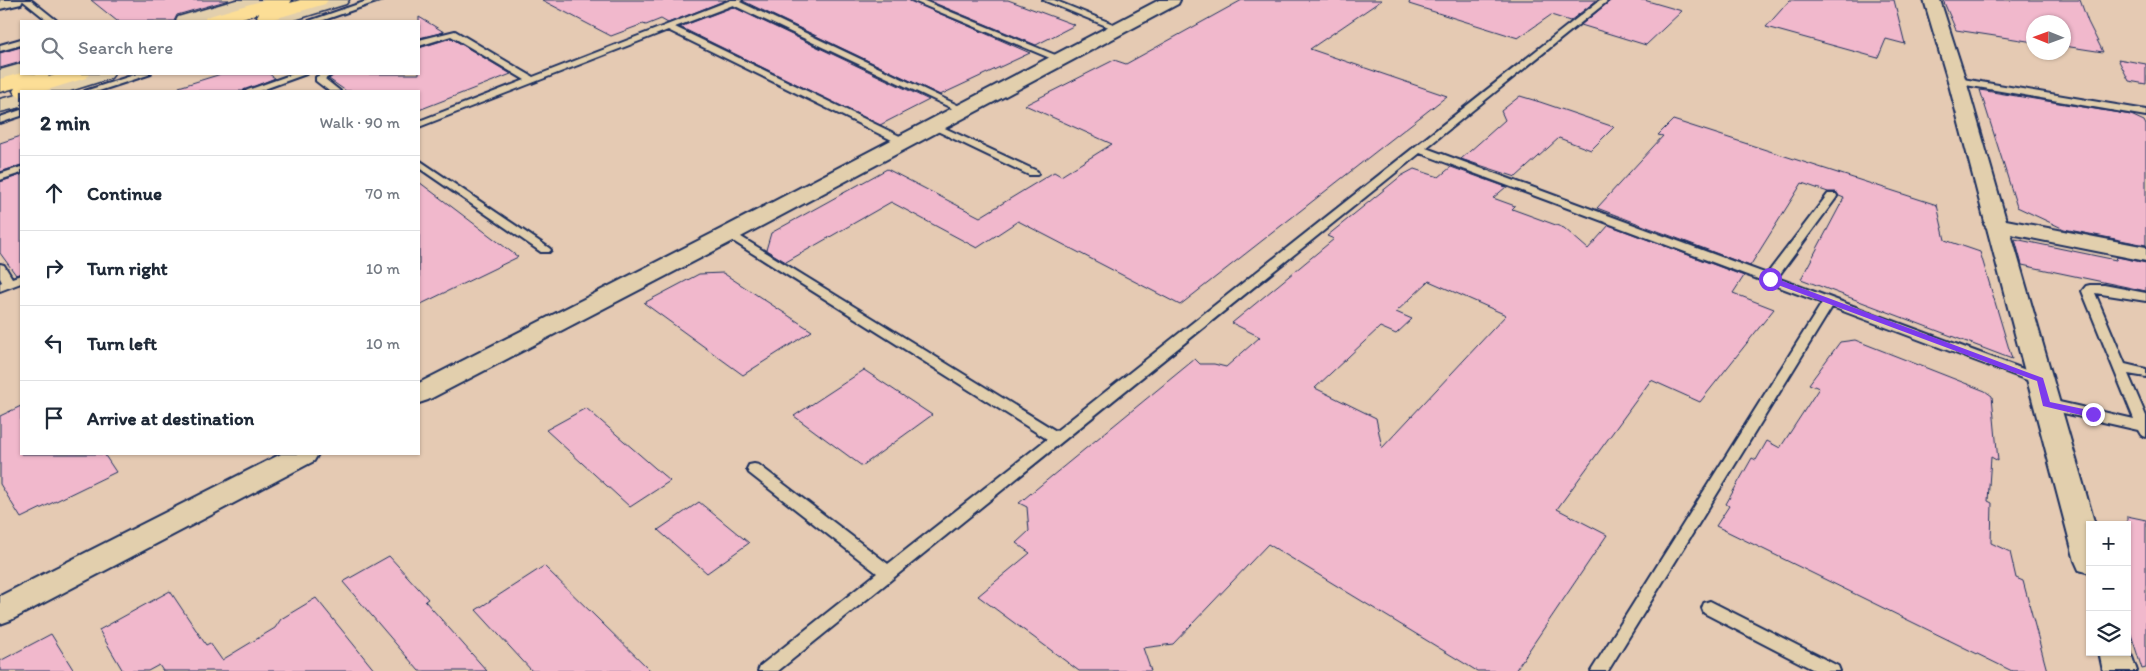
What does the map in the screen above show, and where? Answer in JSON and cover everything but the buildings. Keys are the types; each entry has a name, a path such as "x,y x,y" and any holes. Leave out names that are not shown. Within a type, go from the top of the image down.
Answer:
{"main road":[{"path":"217,20 283,0"},
{"path":"253,20 319,0"},
{"path":"0,86 38,75"},
{"path":"25,90 76,75"},
{"path":"0,98 20,92"}],"street":[{"path":"0,4 15,0"},
{"path":"188,20 256,0"},
{"path":"275,20 340,0"},
{"path":"420,393 729,234 1172,0"},
{"path":"1932,0 2086,547"},
{"path":"0,77 20,70"},
{"path":"51,90 101,75"},
{"path":"0,106 20,100"},
{"path":"1995,224 2146,254"},
{"path":"0,611 302,455"},
{"path":"2116,656 2120,671"}],"lane":[{"path":"26,0 52,20"},
{"path":"316,20 378,0"},
{"path":"915,0 1060,60"},
{"path":"1047,0 1119,28"},
{"path":"766,671 1605,0"},
{"path":"420,124 735,1 963,110"},
{"path":"668,27 904,142"},
{"path":"420,43 452,33 532,80"},
{"path":"0,48 20,42"},
{"path":"93,90 143,75"},
{"path":"253,90 297,75"},
{"path":"327,75 319,79 334,90"},
{"path":"1956,81 2146,113"},
{"path":"0,120 20,113"},
{"path":"934,126 1032,173"},
{"path":"1420,149 2040,380"},
{"path":"420,164 544,250"},
{"path":"0,177 20,170"},
{"path":"1770,279 1832,196"},
{"path":"729,234 1056,438"},
{"path":"0,267 5,286 20,279"},
{"path":"2145,428 2132,401 2088,291 2090,289 2104,289 2146,298"},
{"path":"1599,671 1830,301"},
{"path":"2118,367 2146,373"},
{"path":"2132,401 2146,404"},
{"path":"2046,404 2145,428"},
{"path":"754,469 888,572"},
{"path":"1710,608 1832,671"}],"route":[{"path":"1770,279 2040,380 2046,404 2093,414"}]}
